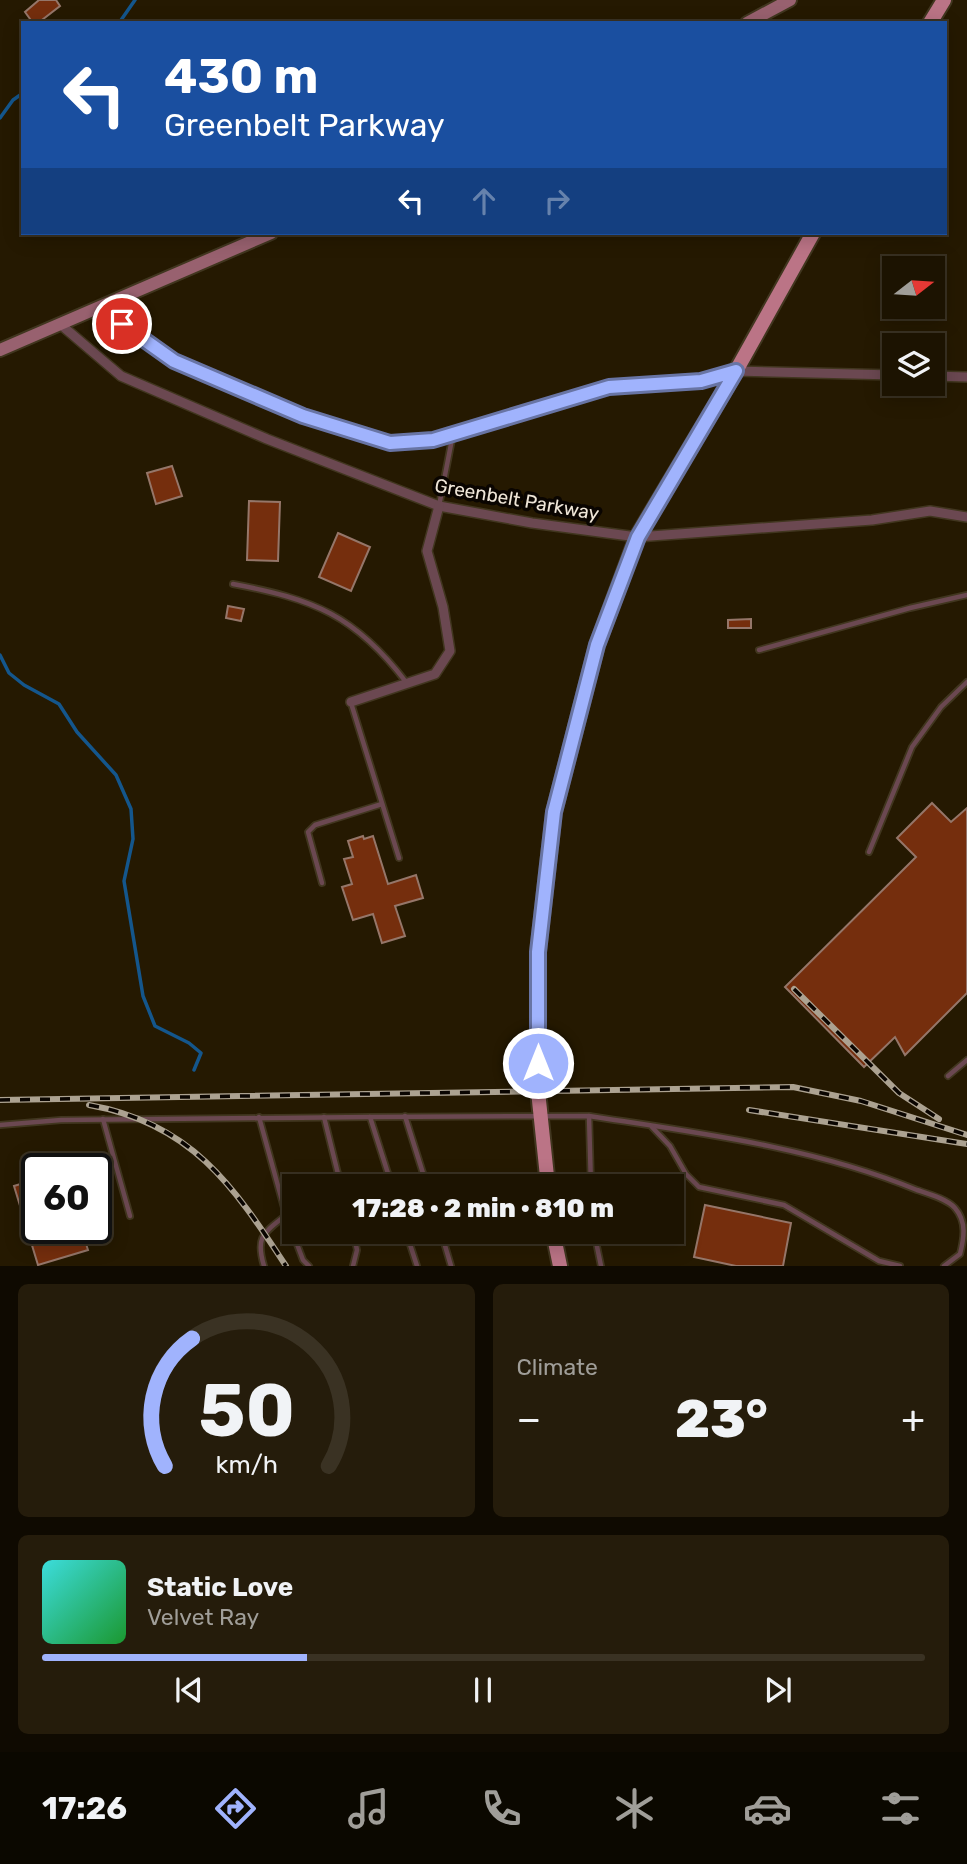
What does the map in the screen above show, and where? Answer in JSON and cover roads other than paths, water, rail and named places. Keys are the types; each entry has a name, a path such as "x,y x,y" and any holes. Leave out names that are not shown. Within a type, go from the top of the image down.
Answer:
{"main road":[{"path":"751,21 790,0"},
{"path":"933,12 944,0"},
{"path":"0,350 266,235"},
{"path":"547,1174 538,1091 538,952 554,812 597,645 638,537 812,235"},
{"path":"556,1244 559,1265"}],"street":[{"path":"111,303 122,324 174,361 303,416 390,443 433,440 609,387 701,381 736,371 882,375"},
{"name":"Greenbelt Parkway","path":"60,324 121,376 267,439 439,506 532,523 638,537 872,520 930,511 967,517"},
{"path":"945,376 967,377"},
{"path":"351,702 435,674 450,651 443,607 427,551 439,506"}],"lane":[{"path":"439,506 454,433"},
{"path":"233,584 302,599 339,616 384,654 406,683"},
{"path":"760,650 967,595"},
{"path":"869,852 912,747 940,707 967,682"},
{"path":"351,702 399,858"},
{"path":"322,883 308,832 315,825 382,804"},
{"path":"948,1076 967,1060"},
{"path":"405,1116 423,1174"},
{"path":"589,1116 591,1174"},
{"path":"0,1125 103,1119 589,1116 735,1139 879,1174 943,1200 956,1209 965,1230 960,1254 944,1265"},
{"path":"258,1117 282,1201"},
{"path":"324,1117 338,1174"},
{"path":"370,1117 388,1174"},
{"path":"103,1119 130,1216"},
{"path":"652,1126 670,1146 686,1174 699,1187 784,1205 879,1261 900,1265"},
{"path":"264,1265 260,1241 264,1233 282,1218"},
{"path":"297,1244 303,1260 309,1265"},
{"path":"353,1265 357,1250 355,1244"},
{"path":"410,1244 417,1265"},
{"path":"445,1244 451,1265"},
{"path":"597,1244 601,1265"}],"waterway":[{"path":"120,21 135,0"},
{"path":"0,118 13,100 21,94"},
{"path":"0,655 9,673 24,685 59,704 77,732 116,775 131,809 133,839 124,881 143,996 155,1026 189,1043 201,1053 194,1070"}],"railway":[{"path":"794,989 899,1093 939,1119"},
{"path":"0,1100 793,1087 861,1101 967,1135"},
{"path":"89,1105 125,1114 155,1126 182,1142 227,1184 286,1266"},
{"path":"749,1110 967,1144"}]}
